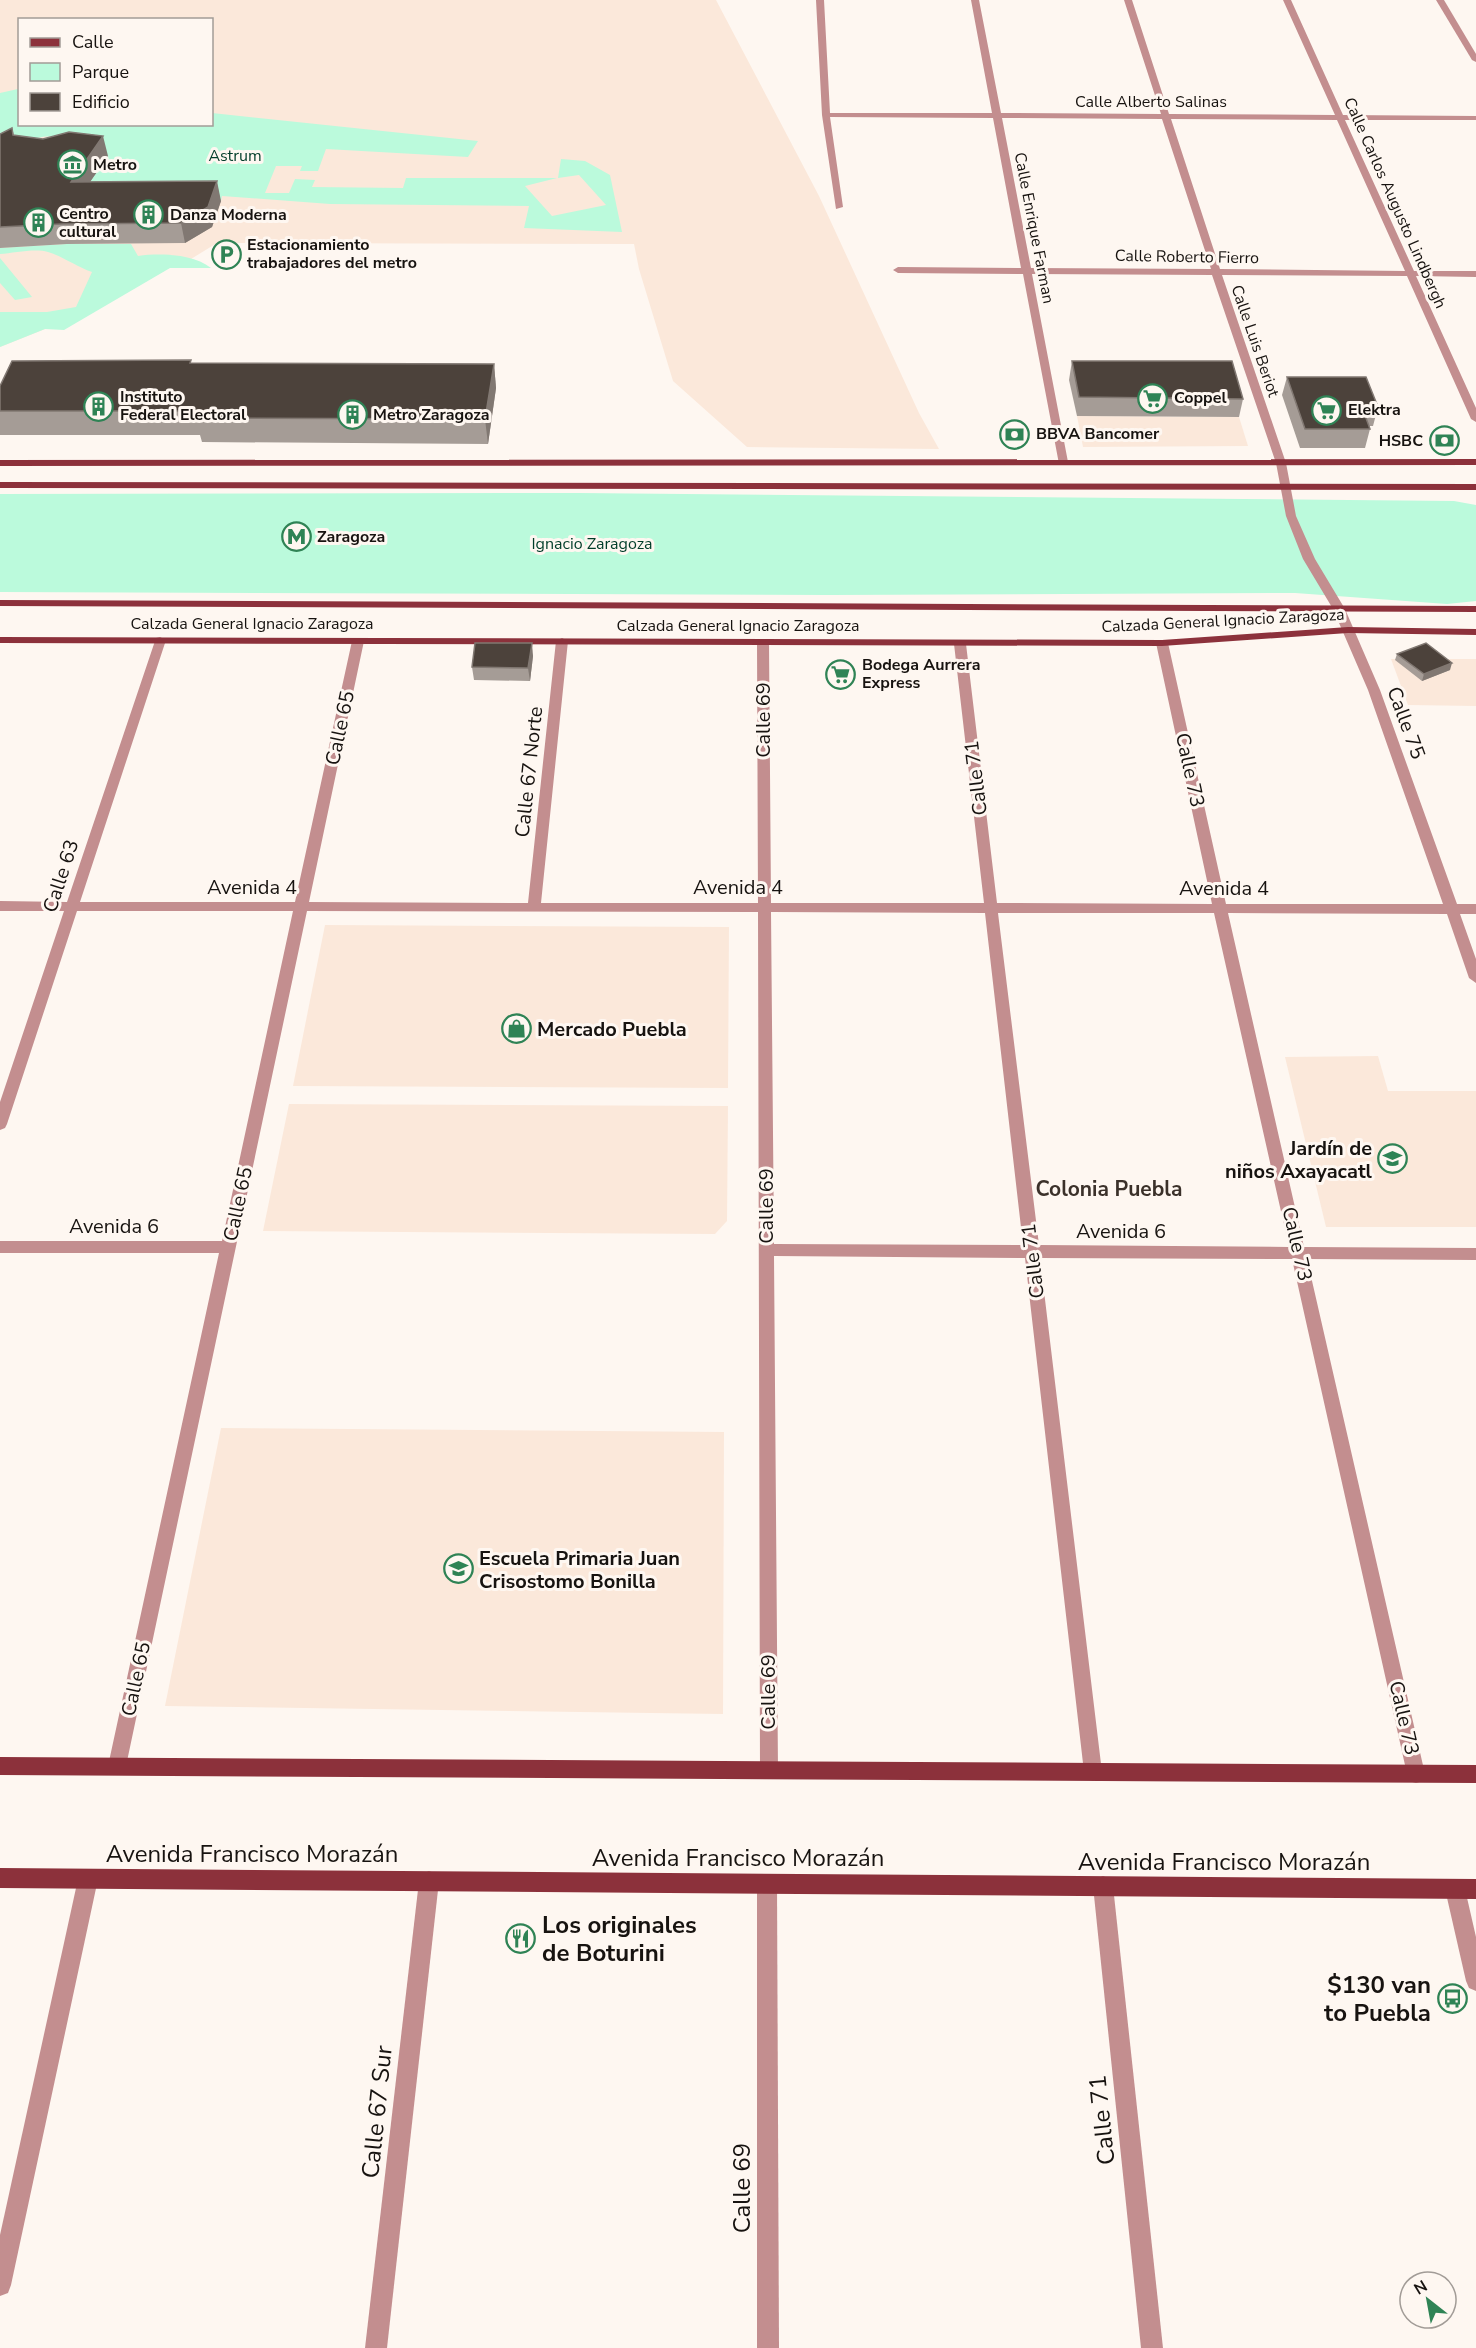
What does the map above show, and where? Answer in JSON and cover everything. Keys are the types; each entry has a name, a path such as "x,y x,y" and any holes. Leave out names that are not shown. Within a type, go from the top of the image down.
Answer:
{"main road":[{"path":"0,463 1476,462"},
{"path":"565,486 612,464"},
{"path":"612,464 639,487"},
{"path":"0,485 1476,487"},
{"name":"Calzada General Ignacio Zaragoza","path":"0,603 1476,609"},
{"name":"Calzada General Ignacio Zaragoza","path":"0,640 1162,644 1348,630 1476,632"},
{"path":"0,1766 1476,1774"},
{"name":"Avenida Francisco Morazán","path":"0,1878 1476,1889"}],"street":[{"path":"820,0 826,115 839,207"},
{"name":"Calle Enrique Farman","path":"975,0 1063,462"},
{"name":"Calle Luis Beriot","path":"1128,0 1281,463 1285,488"},
{"name":"Calle Carlos Augusto Lindbergh","path":"1287,0 1476,419"},
{"path":"1440,0 1476,60"},
{"name":"Calle Alberto Salinas","path":"826,115 1476,118"},
{"name":"Calle Roberto Fierro","path":"898,270 1476,274"},
{"name":"Calle 75","path":"1285,488 1291,516 1309,559 1340,609 1374,690 1476,978"},
{"name":"Calle 63","path":"0,1124 160,640"},
{"name":"Calle 65","path":"117,1766 358,641"},
{"name":"Calle 67 Norte","path":"534,906 562,641"},
{"name":"Calle 69","path":"763,642 769,1770"},
{"name":"Calle 71","path":"960,644 1093,1772"},
{"name":"Calle 73","path":"1162,644 1416,1773"},
{"name":"Avenida 4","path":"0,906 1476,909"},
{"name":"Avenida 6","path":"0,1247 228,1247"},
{"name":"Avenida 6","path":"766,1250 1476,1254"},
{"path":"0,2285 88,1879"},
{"name":"Calle 67 Sur","path":"376,2348 429,1881"},
{"name":"Calle 69","path":"767,1884 768,2348"},
{"name":"Calle 71","path":"1103,1886 1152,2348"},
{"path":"1455,1889 1476,1981"}],"shaded area":[{"path":"0,0 716,0 819,196 919,413 939,449 747,447 673,381 639,269 634,244 217,243 178,267 169,268 64,329 45,329 0,347"},
{"path":"1077,416 1239,417 1248,446 1083,447"},
{"path":"1391,659 1476,659 1476,706 1408,705"},
{"name":"Mercado Puebla","path":"325,925 729,927 728,1088 293,1086"},
{"name":"Jardín de niños Axayacatl","path":"1378,1056 1388,1091 1476,1091 1476,1227 1326,1227 1285,1057"},
{"path":"289,1104 728,1106 727,1221 715,1234 263,1231"},
{"name":"Escuela Primaria Juan Crisostomo Bonilla","path":"221,1428 724,1432 723,1714 165,1706"}],"green space":[{"name":"Astrum","path":"18,89 18,126 213,126 213,113 478,141 468,157 326,149 318,171 300,171 302,166 276,166 265,193 289,193 295,179 315,180 312,187 403,188 406,178 557,178 525,186 552,216 606,205 579,175 558,178 561,159 585,161 610,175 622,232 524,228 529,206 330,204 222,196 221,201 30,200 94,172 103,163 73,145 53,137 32,140 0,156 0,93"},
{"path":"67,244 131,244 138,256 186,257 211,268 170,268 64,330 45,329 0,347 0,312 47,312 76,307 92,272 48,252 0,254 0,248"},
{"path":"0,258 32,297 15,300 0,283"},
{"name":"Ignacio Zaragoza","path":"579,493 1454,501 1476,505 1476,601 1447,604 1295,593 830,595 0,592 0,494"}],"building":[{"path":"12,128 13,135 43,139 69,132 103,136 71,182 217,181 208,207 181,223 0,227 0,134"},
{"path":"191,360 190,363 494,364 485,419 196,418 199,411 0,411 0,386 12,361"},
{"path":"1072,361 1232,361 1243,399 1079,397"},
{"path":"1287,377 1366,377 1378,407 1362,407 1370,429 1305,429"},
{"path":"475,643 532,643 528,668 472,667"},
{"path":"1426,643 1452,663 1424,674 1397,654"}],"place":[{"name":"Metro","path":"72,165"},
{"name":"Danza Moderna","path":"149,215"},
{"name":"Centro cultural","path":"38,223"},
{"name":"Estacionamiento trabajadores del metro","path":"226,254"},
{"name":"Coppel","path":"1153,398"},
{"name":"Instituto Federal Electoral","path":"99,406"},
{"name":"Elektra","path":"1327,410"},
{"name":"Metro Zaragoza","path":"352,415"},
{"name":"BBVA Bancomer","path":"1015,434"},
{"name":"HSBC","path":"1444,441"},
{"name":"Zaragoza","path":"296,537"},
{"name":"Bodega Aurrera Express","path":"841,674"},
{"name":"Mercado Puebla","path":"516,1029"},
{"name":"Jardín de niños Axayacatl","path":"1393,1159"},
{"name":"Escuela Primaria Juan Crisostomo Bonilla","path":"458,1569"},
{"name":"Los originales de Boturini","path":"521,1939"},
{"name":"$130 van to Puebla","path":"1452,1999"}],"district":[{"name":"Colonia Puebla","path":"1109,1189"}]}
